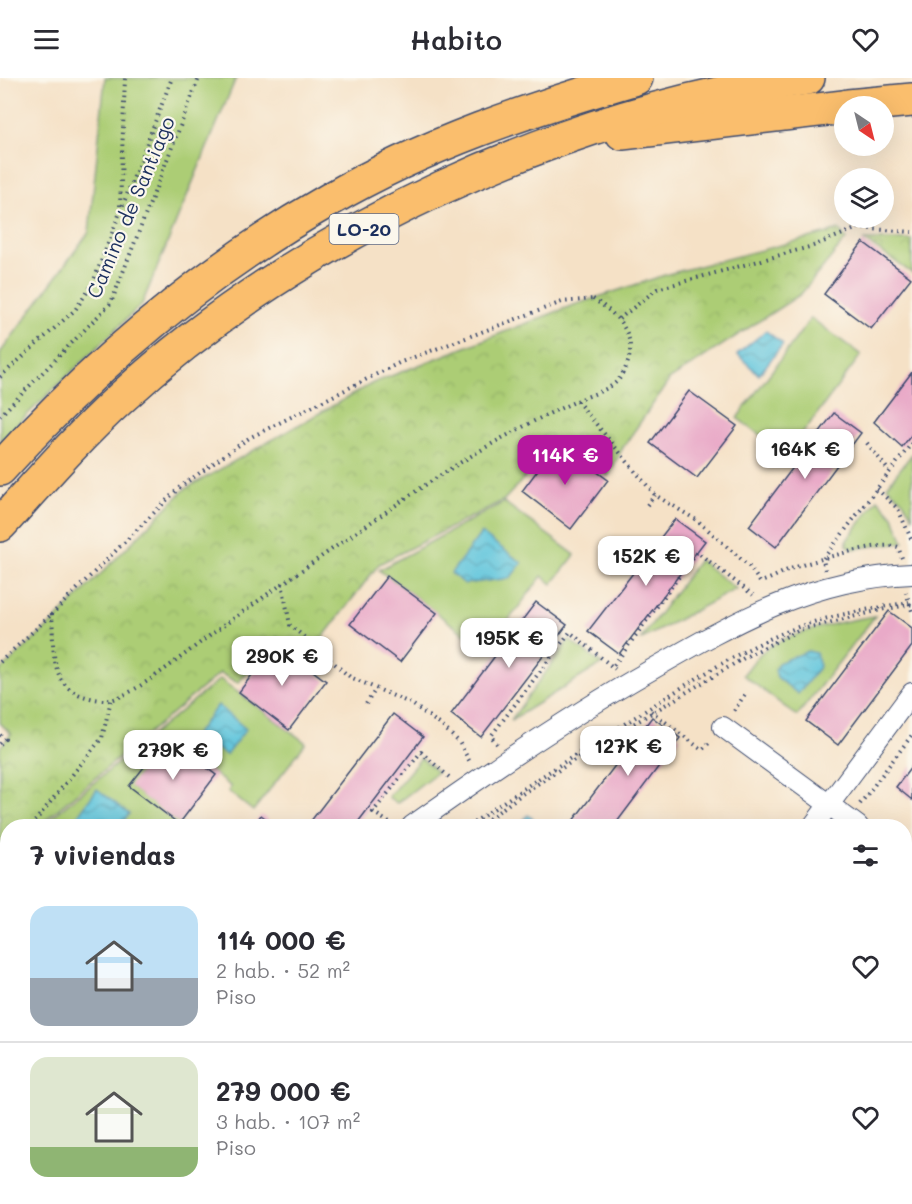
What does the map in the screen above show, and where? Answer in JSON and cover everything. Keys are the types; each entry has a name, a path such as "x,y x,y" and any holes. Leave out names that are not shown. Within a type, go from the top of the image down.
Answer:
{"highway":[{"path":"329,199 472,120 568,78"},
{"name":"LO-20","path":"0,469 80,385 150,325 215,273 329,199 493,123 636,78"},
{"name":"LO-20","path":"0,525 74,444 122,397 219,318 307,261 435,189 632,115 709,94 808,78"},
{"path":"894,102 912,100"},
{"path":"566,138 672,129 834,109"}],"street":[{"path":"422,819 508,758 623,686 715,633 768,607 828,585 906,573"},
{"path":"819,819 912,693"},
{"path":"723,727 830,805 857,817"}],"path":[{"path":"120,210 125,78"},
{"path":"0,377 75,310 92,285 172,78"},
{"name":"Camino de Santiago","path":"0,416 111,303 199,78"},
{"path":"619,319 657,289 813,246 858,228 912,232"},
{"path":"0,662 52,614 180,487 249,438 401,362 562,302 593,300 614,312 628,331 630,356 621,378 606,389 527,424 459,462 142,684 111,700 91,698 72,691 63,681 57,671 52,614"},
{"path":"577,401 655,495 698,521 735,552 757,580 762,582 823,559 892,544 898,547 906,573 912,612"},
{"path":"867,443 890,471"},
{"path":"828,585 823,559 912,443"},
{"path":"877,489 898,509 912,541"},
{"path":"647,505 655,495"},
{"path":"614,665 697,552 768,607"},
{"path":"282,584 290,625 350,677 412,704 441,725 459,742 480,778"},
{"path":"479,819 522,788 650,710 748,655 800,630 841,618 910,604"},
{"path":"508,758 491,735 570,632 614,665 623,686"},
{"path":"366,704 376,689"},
{"path":"650,710 702,750 723,727 747,691"},
{"path":"37,819 102,738 111,700"},
{"path":"488,819 522,794 650,710"},
{"path":"0,735 5,739 0,744"},
{"path":"857,817 912,735"},
{"path":"384,819 373,812 421,753 463,790"}],"green space":[{"path":"105,78 236,78 142,304 0,441 0,353 89,232"},
{"path":"839,230 846,239 801,294 670,379 624,446 608,476 560,439 504,500 379,564 324,636 303,659 277,637 238,683 220,673 46,819 0,819 0,747 11,734 0,723 0,671 49,626 185,489 373,383 571,306 668,274"},
{"path":"864,240 912,240 912,273"},
{"path":"811,318 861,355 794,445 778,433 771,443 737,418"},
{"path":"912,454 912,516 903,501 887,486"},
{"path":"878,499 893,516 904,542 853,549 847,545 847,540"},
{"path":"504,502 575,555 552,584 542,576 486,650 379,570"},
{"path":"699,560 736,589 640,640"},
{"path":"875,616 797,716 743,675 761,653 783,640 832,624"},
{"path":"569,640 602,664 511,720"},
{"path":"220,679 306,743 253,811 228,791 231,787 167,738 130,786 174,819 50,819"},
{"path":"421,758 437,772 397,803 388,797"}],"water":[{"path":"766,331 783,344 759,375 737,354"},
{"path":"481,533 522,563 510,578 465,584 451,573"},
{"path":"808,651 816,653 820,666 798,694 777,677 775,669 778,663"},
{"path":"218,705 246,729 226,755 195,735"},
{"path":"97,789 129,814 125,819 75,819"}],"building":[{"path":"863,242 911,278 871,329 824,294"},
{"path":"912,372 912,434 902,447 874,422"},
{"path":"689,391 737,426 697,478 650,443"},
{"path":"834,413 861,433 776,547 749,526"},
{"path":"558,443 608,480 571,529 522,491"},
{"path":"675,519 705,541 619,654 588,631"},
{"path":"387,576 437,613 400,662 350,624"},
{"path":"536,602 567,625 481,737 451,714"},
{"path":"889,611 912,628 912,646 838,745 806,721"},
{"path":"276,643 326,681 289,730 239,692"},
{"path":"393,714 423,737 360,819 312,819"},
{"path":"652,717 680,738 619,819 574,819"},
{"path":"167,738 216,775 183,819 172,819 129,786"},
{"path":"912,766 912,800 896,787"}]}
